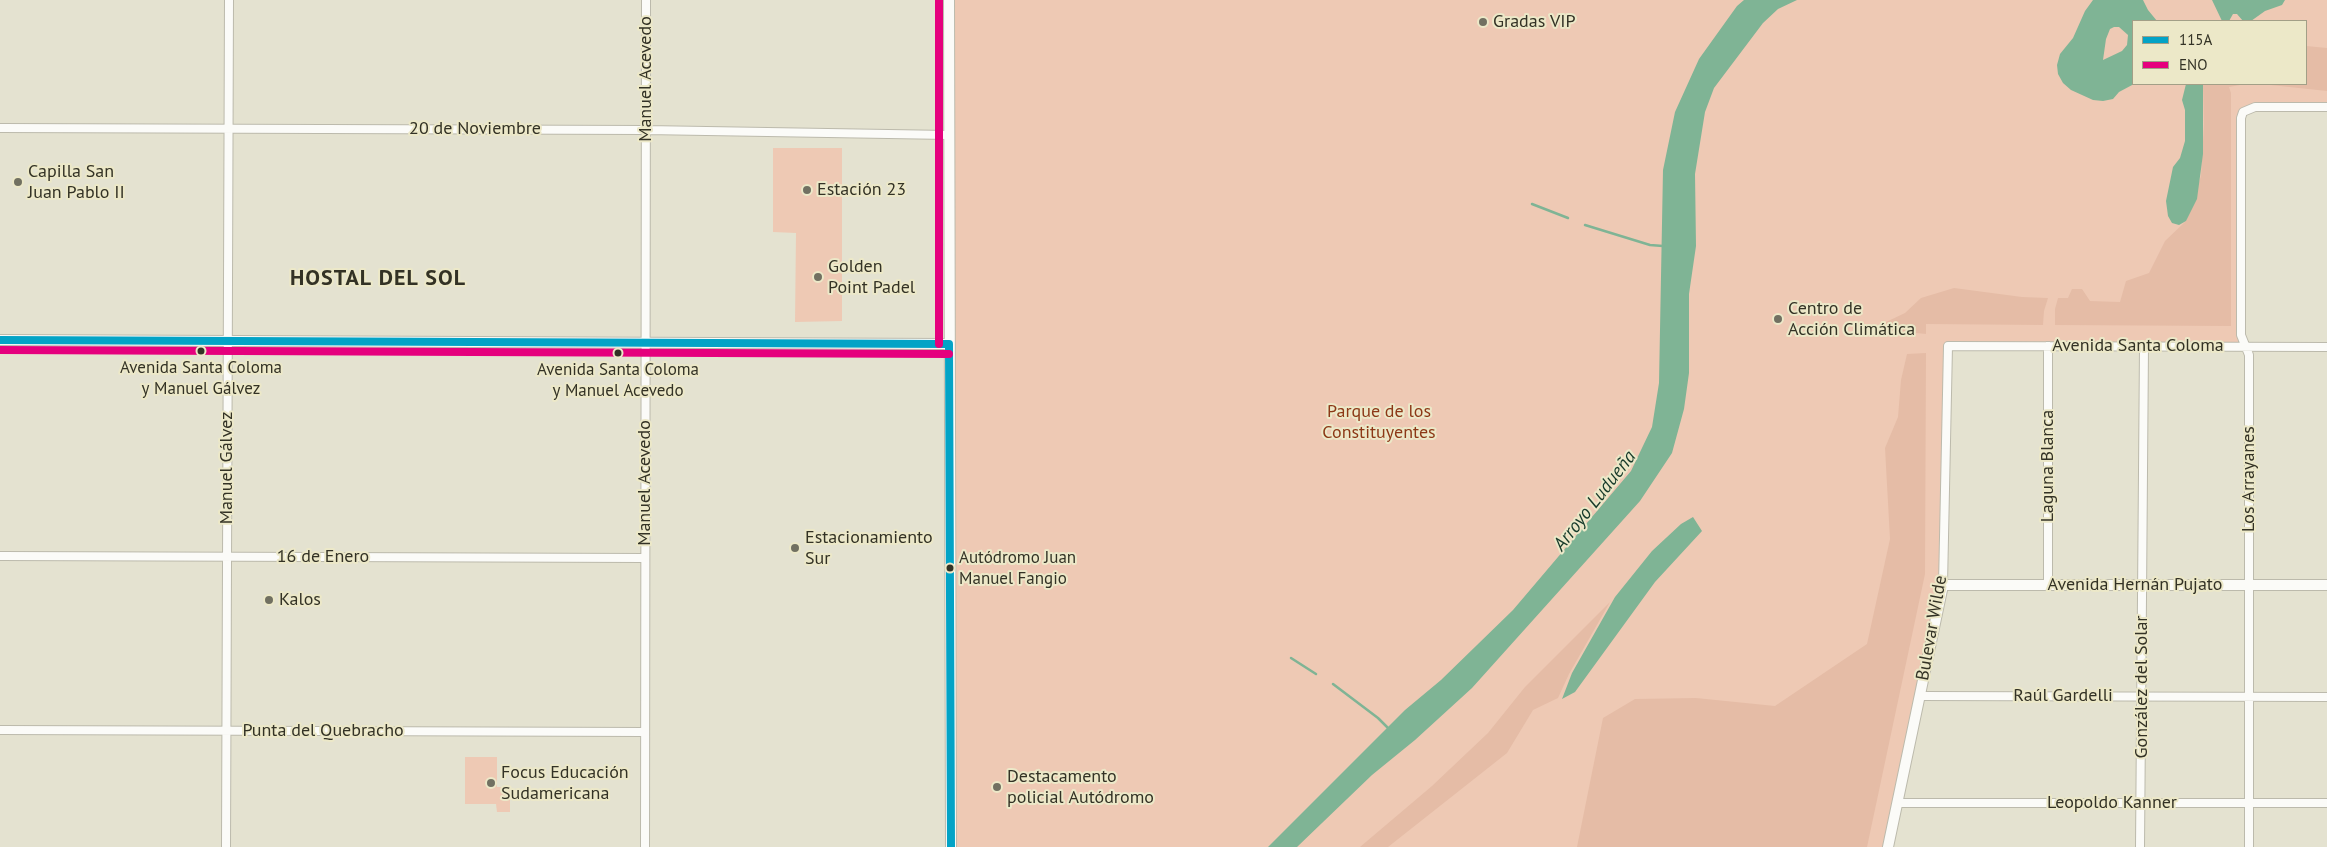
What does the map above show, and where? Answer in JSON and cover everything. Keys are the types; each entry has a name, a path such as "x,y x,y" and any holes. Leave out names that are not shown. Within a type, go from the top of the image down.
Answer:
{"street":[{"name":"Manuel Gálvez","path":"226,847 230,0"},
{"name":"Manuel Acevedo","path":"645,847 646,0"},
{"path":"949,0 951,847"},
{"name":"Los Arrayanes","path":"2248,847 2249,355 2241,335 2241,126 2243,112 2255,107 2327,107"},
{"name":"20 de Noviembre","path":"0,128 646,130 949,135"},
{"path":"0,340 950,344"},
{"name":"Avenida Santa Coloma","path":"1948,346 2327,347"},
{"name":"Bulevar Wilde","path":"1888,847 1942,585 1948,346"},
{"name":"Laguna Blanca","path":"2048,346 2048,585"},
{"name":"González del Solar","path":"2140,847 2144,346"},
{"name":"16 de Enero","path":"0,556 645,558"},
{"name":"Avenida Hernán Pujato","path":"1942,585 2327,585"},
{"name":"Raúl Gardelli","path":"1920,696 2327,697"},
{"name":"Punta del Quebracho","path":"0,730 645,732"},
{"name":"Leopoldo Kanner","path":"1898,803 2327,803"}],"green space":[{"name":"Parque de los Constituyentes","path":"949,0 2327,0 2327,107 2255,107 2243,112 2241,335 2246,346 1948,346 1943,585 1888,847 951,847"},
{"path":"773,148 842,148 842,321 795,322 796,233 773,232"},
{"path":"465,757 497,757 497,787 510,787 510,812 497,812 496,804 465,804"}],"shaded area":[{"name":"Arroyo Ludueña","path":"1744,0 1797,0 1778,9 1763,23 1714,88 1705,112 1695,174 1696,246 1689,294 1689,373 1684,409 1672,453 1640,501 1472,688 1415,740 1372,775 1297,847 1268,847 1405,710 1441,680 1513,610 1631,471 1652,427 1659,383 1663,170 1675,112 1699,59 1737,6"},
{"path":"2093,0 2143,0 2156,20 2132,20 2132,85 2119,92 2113,99 2093,100 2071,90 2063,83 2058,74 2057,65 2060,54 2073,38 2085,11","holes":["2119,27 2128,35 2127,45 2122,51 2103,60 2106,39 2110,29"]},
{"path":"2212,0 2285,0 2282,5 2265,11 2252,20 2242,20 2237,14 2233,14 2230,20 2222,20"},
{"path":"2307,46 2327,48 2327,91 2270,85 2307,85"},
{"path":"2186,85 2203,85 2203,154 2197,199 2186,221 2179,225 2172,223 2168,216 2166,201 2173,167 2180,158 2185,141 2185,110 2182,100"},
{"path":"2203,85 2240,85 2229,87 2231,93 2231,326 2055,325 2055,309 2058,298 2068,298 2072,289 2082,289 2090,301 2120,302 2126,281 2149,273 2165,241 2186,221 2201,176 2204,124"},
{"path":"1954,288 2022,297 2048,298 2044,311 2043,325 1926,324 1926,334 1886,330 1886,322 1905,313 1921,298"},
{"path":"1926,353 1925,574 1867,847 1577,847 1603,718 1635,699 1696,698 1775,706 1867,644 1890,539 1885,448 1898,417 1901,380 1907,354"},
{"path":"1693,517 1702,531 1655,582 1575,692 1562,699 1572,673 1615,597 1652,551 1681,524"},
{"path":"1610,602 1569,674 1558,698 1533,710 1507,753 1388,847 1360,847 1432,786 1488,733 1525,687"}],"waterway":[{"path":"1532,204 1568,218"},
{"path":"1585,225 1650,245 1663,246"},
{"path":"1291,658 1316,674"},
{"path":"1333,684 1378,718 1390,730"}],"transit line":[{"name":"ENO","path":"939,0 939,344"},
{"name":"115A","path":"0,340 949,344"},
{"name":"115A","path":"949,344 951,847"},
{"name":"ENO","path":"0,350 949,354"}],"place":[{"name":"Gradas VIP","path":"1483,22"},
{"name":"Capilla San Juan Pablo II","path":"18,182"},
{"name":"Estación 23","path":"807,190"},
{"name":"Golden Point Padel","path":"818,277"},
{"name":"Centro de Acción Climática","path":"1778,319"},
{"name":"Avenida Santa Coloma y Manuel Gálvez","path":"201,351"},
{"name":"Avenida Santa Coloma y Manuel Acevedo","path":"618,353"},
{"name":"Estacionamiento Sur","path":"795,548"},
{"name":"Autódromo Juan Manuel Fangio","path":"950,568"},
{"name":"Kalos","path":"269,600"},
{"name":"Focus Educación Sudamericana","path":"491,783"},
{"name":"Destacamento policial Autódromo","path":"997,787"}],"district":[{"name":"HOSTAL DEL SOL","path":"378,279"}]}
